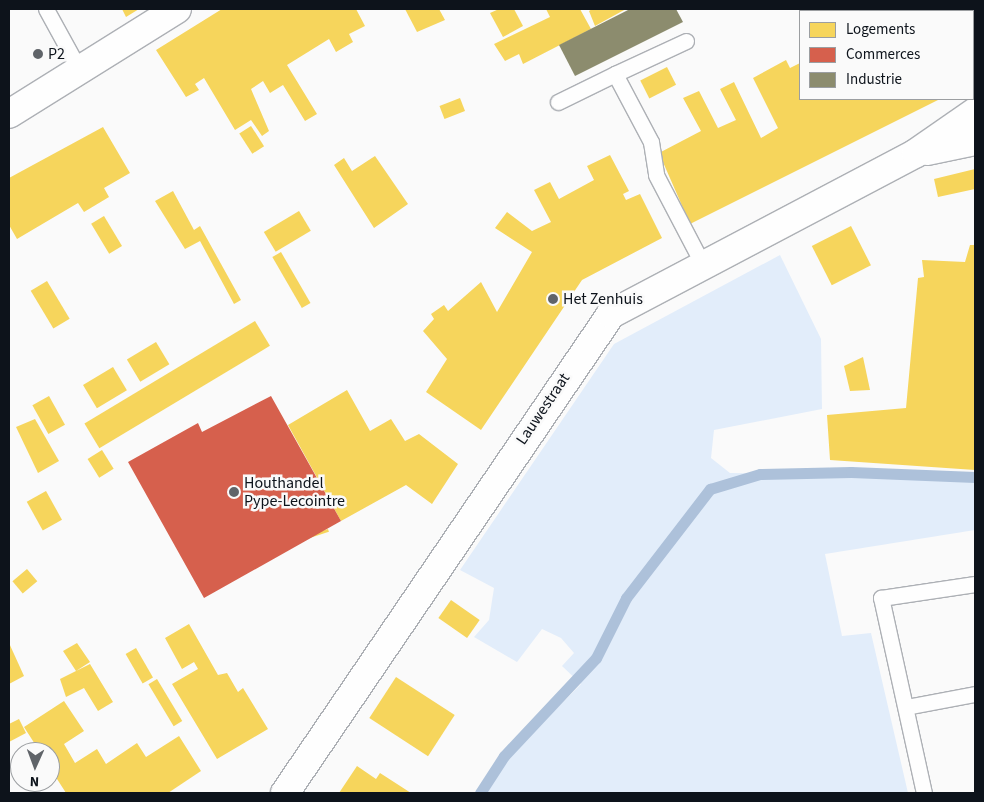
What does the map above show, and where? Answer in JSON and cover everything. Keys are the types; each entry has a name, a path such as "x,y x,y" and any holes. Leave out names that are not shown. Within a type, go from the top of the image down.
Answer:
{"street":[{"path":"9,114 177,9"},
{"name":"Lauwestraat","path":"285,793 611,314 916,153 975,112"},
{"name":"Lauwestraat","path":"916,153 975,141"}],"lane":[{"path":"46,9 79,70"},
{"path":"558,102 686,40"},
{"path":"615,74 651,142 656,175 703,265"},
{"path":"924,793 881,598 975,584"},
{"path":"906,708 975,694"}],"shaded area":[{"path":"780,255 821,339 822,409 714,430 711,458 730,473 975,477 975,530 825,554 842,636 871,633 908,793 487,793 502,764 581,684 562,666 574,653 561,638 542,629 517,662 474,637 489,620 494,588 460,570 614,344"}],"building: Logements":[{"path":"122,9 139,9 126,17"},
{"path":"222,9 356,9 365,26 349,34 353,42 336,52 329,39 287,65 317,114 305,121 283,85 270,93 263,81 251,89 269,131 262,136 251,120 235,130 204,78 195,84 199,90 186,97 156,50"},
{"path":"405,9 439,9 445,20 417,32"},
{"path":"499,9 514,9 523,26 503,37 490,13"},
{"path":"546,9 580,9 591,29 523,64 519,54 505,61 494,44 550,17"},
{"path":"592,9 626,9 595,26 589,11"},
{"path":"903,9 904,10 858,10"},
{"path":"949,9 975,9 975,35 974,10"},
{"path":"786,60 790,68 799,64 799,100 938,100 690,224 659,153 701,131 683,98 699,91 718,128 736,120 720,89 734,82 761,138 778,128 753,78"},
{"path":"667,67 676,85 649,98 640,81"},
{"path":"460,98 465,111 444,119 439,106"},
{"path":"251,126 264,146 252,154 239,134"},
{"path":"103,127 130,173 104,188 109,197 84,212 78,203 17,239 9,225 9,178"},
{"path":"610,155 629,191 623,194 626,200 640,194 662,238 582,280 481,430 426,392 447,359 423,331 434,319 431,314 444,305 448,311 481,282 497,312 532,252 495,228 507,212 532,231 551,222 534,190 550,182 559,199 594,180 587,166"},
{"path":"375,156 408,204 374,228 334,165 344,158 352,171"},
{"path":"975,169 975,189 938,197 934,179"},
{"path":"173,191 194,230 200,226 241,300 234,304 200,241 185,249 155,201"},
{"path":"299,211 311,231 276,252 264,232"},
{"path":"104,216 122,246 109,254 91,224"},
{"path":"851,226 871,265 832,285 812,246"},
{"path":"970,245 975,245 975,470 830,460 827,415 906,408 918,278 924,277 922,260 965,262"},
{"path":"281,252 310,303 302,308 272,257"},
{"path":"47,281 70,319 53,329 31,291"},
{"path":"255,321 270,346 99,448 84,423"},
{"path":"156,342 169,364 140,382 127,360"},
{"path":"863,357 870,390 850,391 844,366"},
{"path":"113,367 127,390 97,408 83,385"},
{"path":"347,390 370,431 391,419 405,441 419,434 458,464 432,504 406,485 341,521 288,425"},
{"path":"49,396 65,425 48,434 32,405"},
{"path":"35,419 59,461 38,473 16,427"},
{"path":"102,450 114,469 99,478 88,459"},
{"path":"46,491 62,520 43,531 27,502"},
{"path":"328,529 329,532 277,549 276,546"},
{"path":"27,569 37,581 23,593 12,581"},
{"path":"451,600 480,620 467,638 438,618"},
{"path":"189,624 218,675 227,673 238,692 243,688 268,729 217,759 172,684 198,669 194,662 182,669 165,638"},
{"path":"9,643 24,676 9,684"},
{"path":"77,643 90,662 76,671 63,651"},
{"path":"136,648 153,677 143,683 126,654"},
{"path":"90,664 113,702 98,711 84,688 66,697 60,679"},
{"path":"396,677 455,715 428,756 369,718"},
{"path":"157,679 182,721 174,726 148,684"},
{"path":"64,701 84,731 64,744 75,763 97,749 106,764 137,743 146,757 179,736 201,771 168,793 66,793 60,784 60,742 34,742 24,727"},
{"path":"19,719 26,733 9,742 9,724"},
{"path":"357,766 376,779 380,773 411,793 339,793"}],"building: Commerces":[{"name":"Houthandel Pype-Lecointre","path":"271,396 341,521 204,598 128,462 198,423 202,432"}],"building: Industrie":[{"path":"630,9 676,9 683,22 575,76 559,45"}],"waterway":[{"path":"480,793 504,756 596,658 626,598 710,489 760,474 851,472 975,477"}],"place":[{"name":"P2","path":"38,54"},
{"name":"Het Zenhuis","path":"553,299"},
{"name":"Houthandel Pype-Lecointre","path":"234,492"}]}
